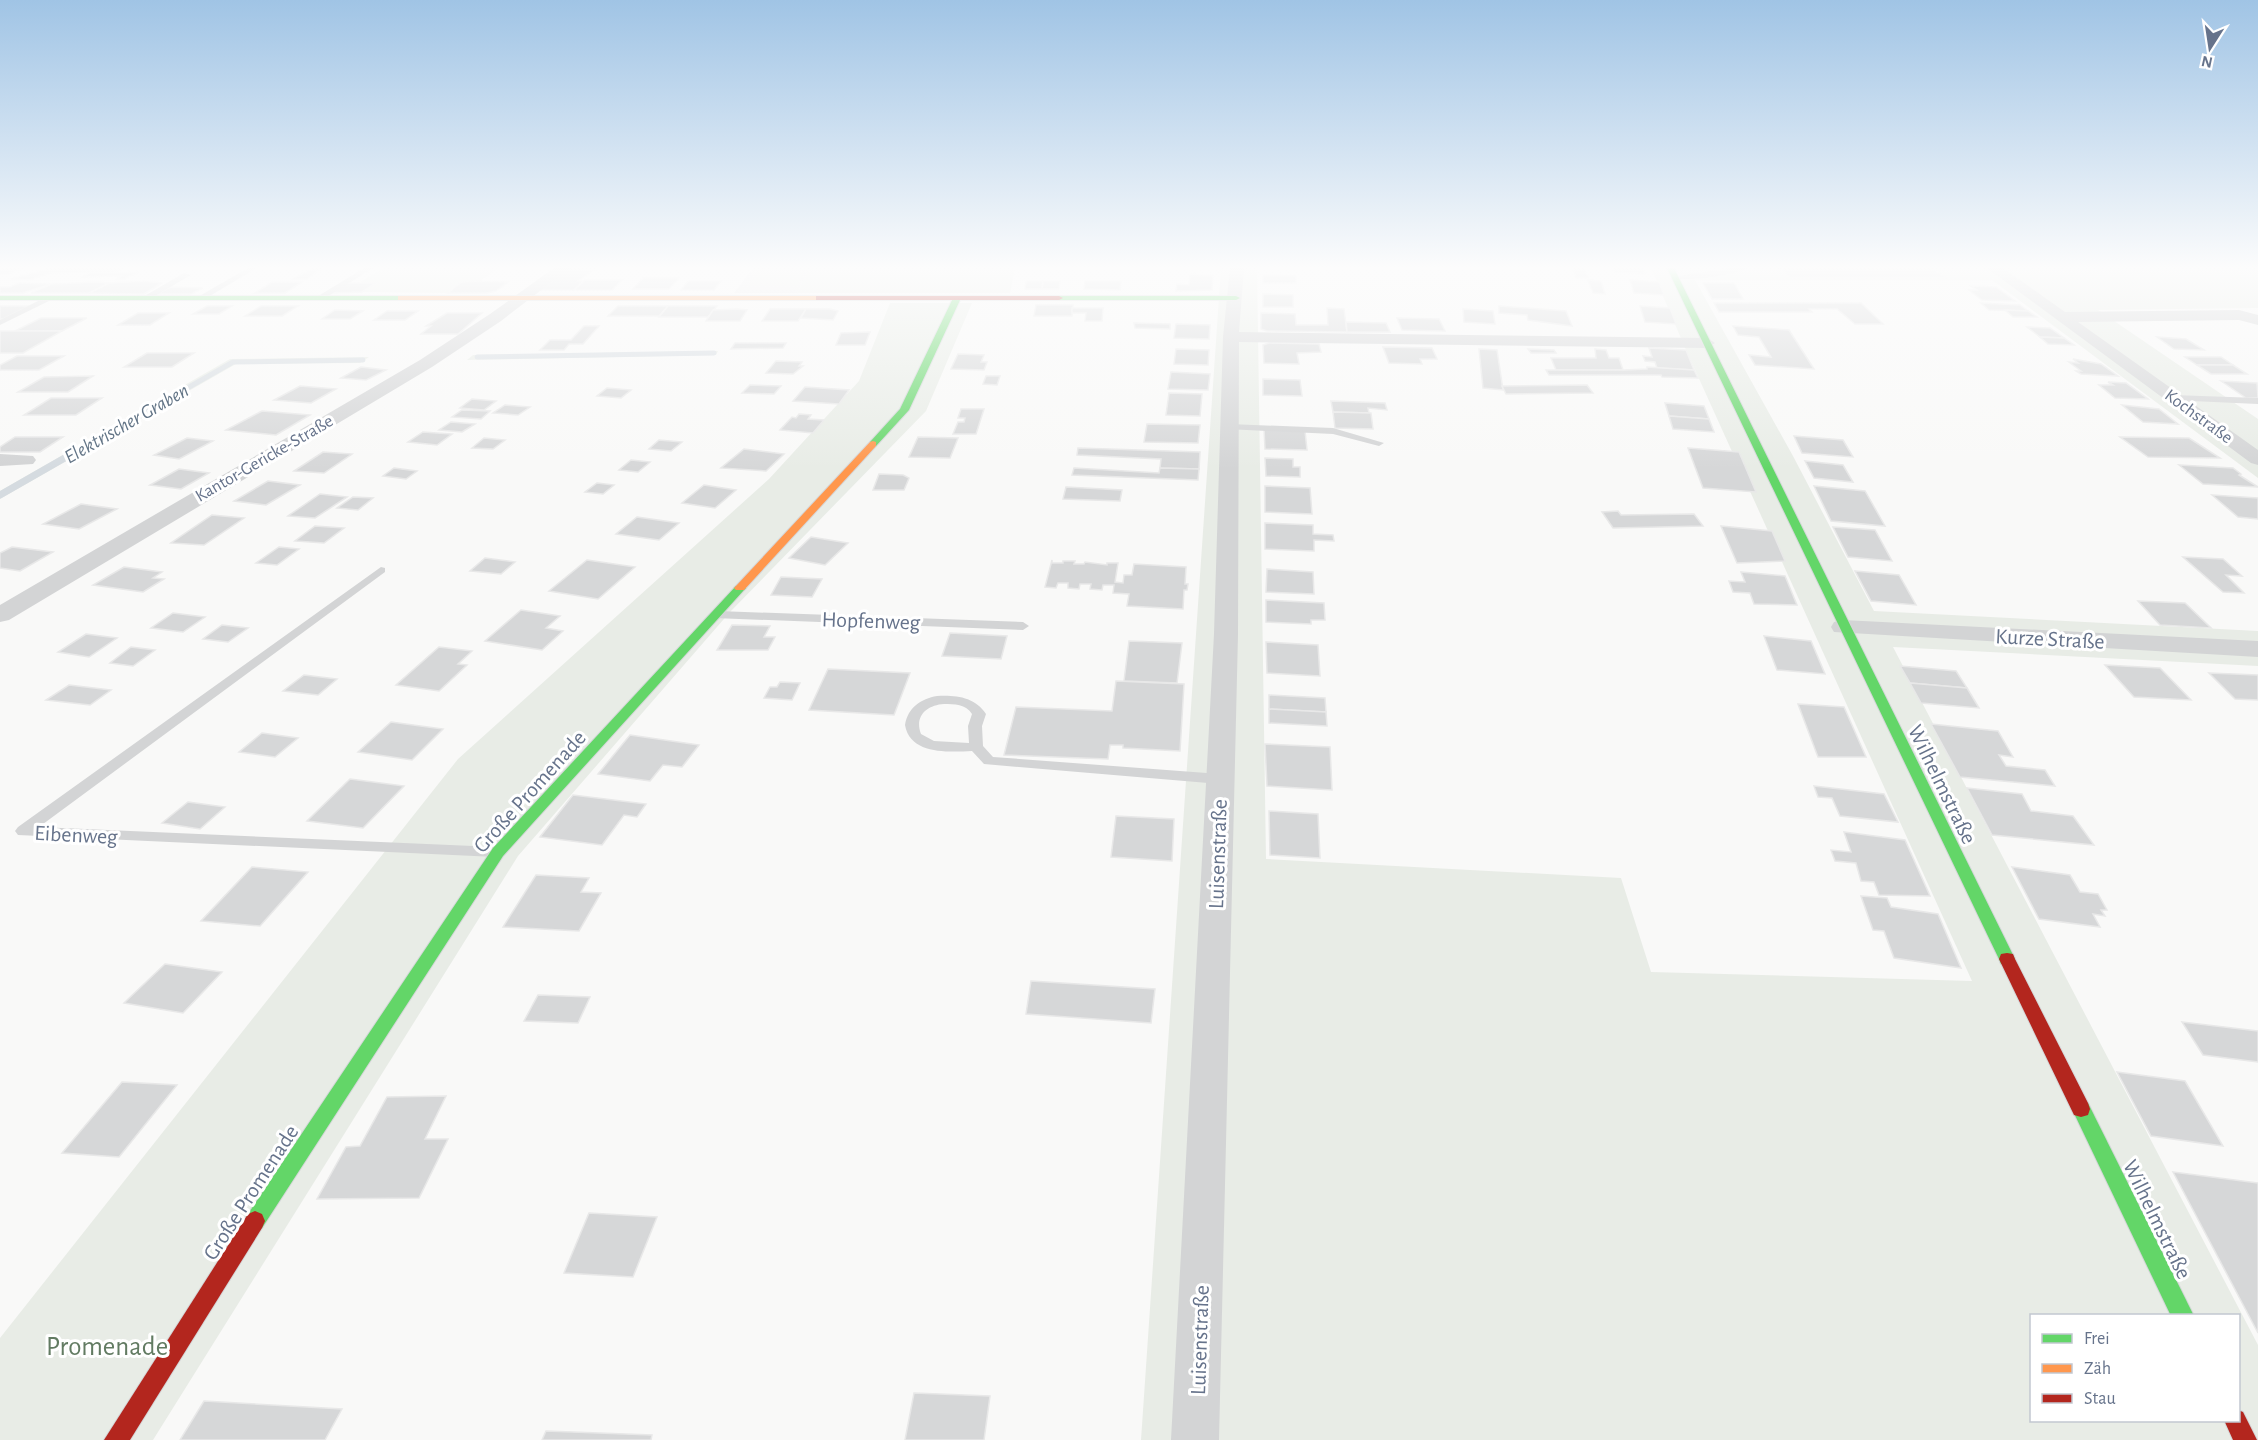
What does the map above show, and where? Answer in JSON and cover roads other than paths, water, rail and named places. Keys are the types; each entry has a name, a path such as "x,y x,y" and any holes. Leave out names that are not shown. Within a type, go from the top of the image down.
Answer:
{"street":[{"name":"Kantor-Gericke-Straße","path":"0,615 111,546 387,387 468,335"},
{"name":"Große Promenade","path":"116,1440 286,1175 498,852 904,410 939,335"},
{"name":"Wilhelmstraße","path":"1703,335 1843,627 2182,1314"},
{"name":"Kochstraße","path":"2086,335 2258,459"},
{"path":"1231,337 1707,343"},
{"name":"Luisenstraße","path":"1195,1440 1226,634 1231,337"},
{"path":"0,460 26,460"},
{"name":"Kurze Straße","path":"1843,627 2258,649"},
{"path":"2236,1422 2245,1440"}],"lane":[{"path":"2173,398 2258,401"},
{"path":"1229,426 1333,431 1379,443"},
{"name":"Eibenweg","path":"381,570 23,831 498,852"},
{"name":"Hopfenweg","path":"718,615 1023,626"},
{"path":"976,747 929,744 916,739 911,731 911,722 916,712 927,703 938,700 958,702 974,706 979,714 975,726 976,747 989,761 1220,779"}],"waterway":[{"name":"Elektrischer Graben","path":"477,357 714,353"},
{"name":"Elektrischer Graben","path":"156,406 233,362 363,360"},
{"name":"Elektrischer Graben","path":"0,495 159,404"}],"park label":[{"name":"Promenade","path":"107,1346"}]}
